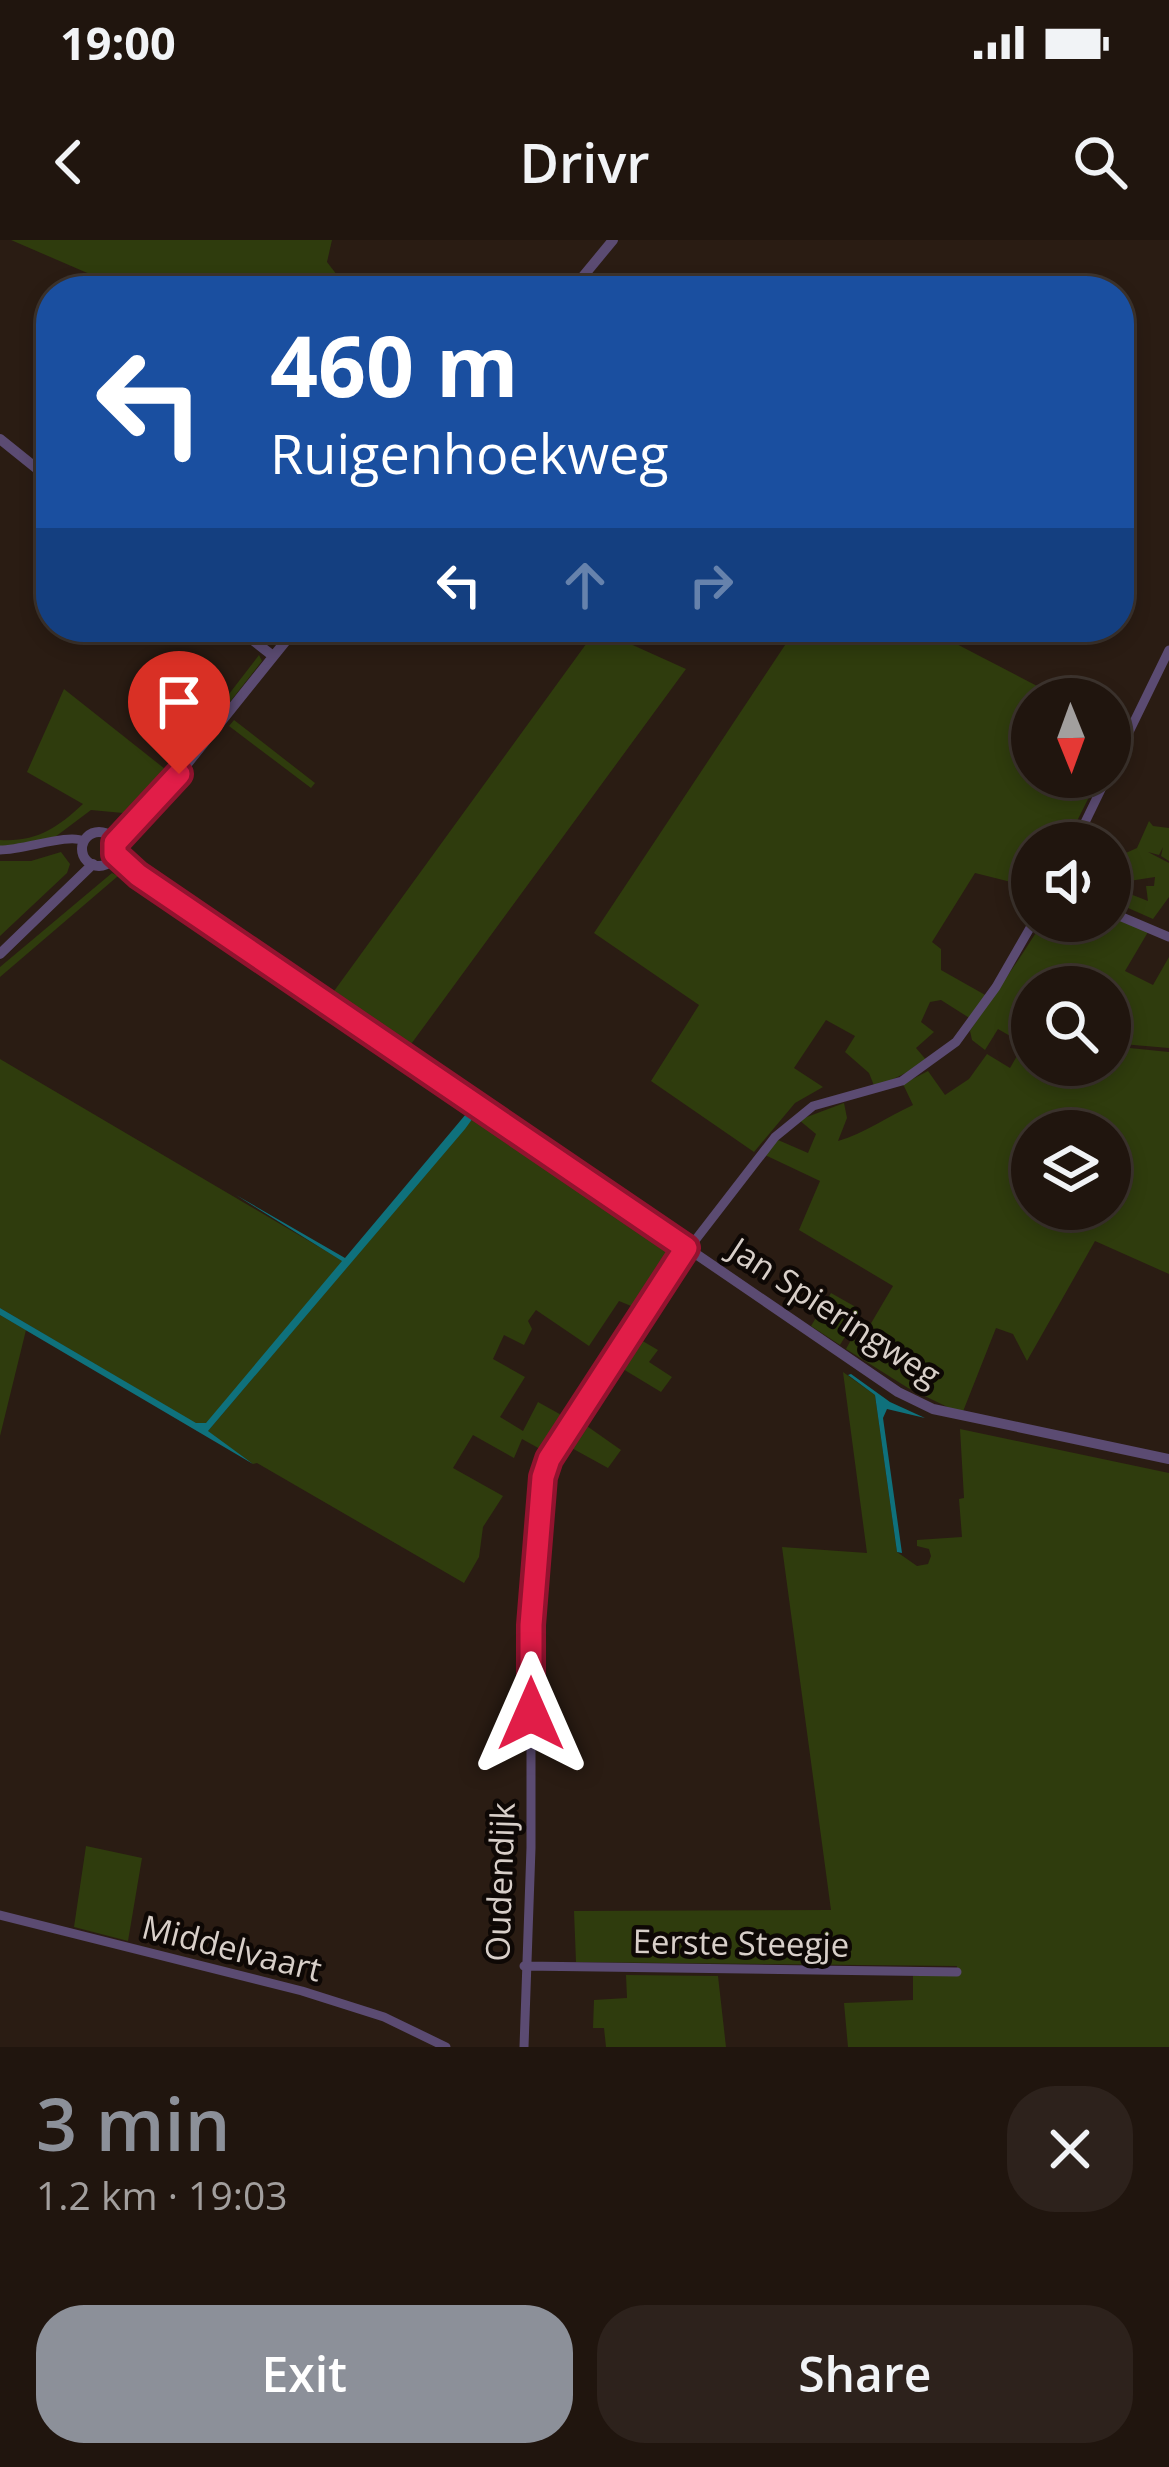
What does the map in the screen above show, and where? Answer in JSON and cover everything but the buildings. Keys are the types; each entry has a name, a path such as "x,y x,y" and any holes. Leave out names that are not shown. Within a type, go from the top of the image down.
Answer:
{"street":[{"path":"583,276 613,240"},
{"path":"0,439 36,468"},
{"path":"255,642 272,656"},
{"path":"0,954 68,890 89,861 112,849 284,642"},
{"path":"1131,727 1169,650"},
{"path":"0,850 36,847 66,837 84,841 98,832 112,849"},
{"path":"84,841 89,861"},
{"name":"Jan Spieringweg","path":"112,849 138,875 898,1392 933,1409 1169,1459"},
{"path":"1131,921 1169,937"},
{"name":"Oudendijk","path":"524,2047 531,1848 531,1625 543,1477 549,1459 686,1248 775,1137 800,1113 902,1081 956,1042 1022,942"},
{"name":"Middelvaart","path":"0,1916 302,1991 384,2017 446,2047"},
{"name":"Eerste Steegje","path":"524,1966 957,1972"}],"green space":[{"path":"11,240 332,240 327,262 337,275 333,276 94,276"},
{"path":"588,642 626,642 686,669 406,1051 329,998"},
{"path":"787,642 953,642 1022,678 1011,678 1011,798 1088,798 1076,822 1011,822 1011,882 975,873 932,942 941,949 941,970 987,996 971,1019 941,1000 930,1002 921,1022 934,1032 916,1048 928,1062 875,1088 869,1073 845,1052 855,1036 826,1020 794,1068 823,1087 795,1103 754,1152 651,1081 699,1005 594,933"},
{"path":"259,655 262,661 196,745 209,720"},
{"path":"64,689 165,769 123,813 91,810 51,840 0,848 0,840 46,832 83,804 27,772"},
{"path":"234,720 315,783 311,788 229,726"},
{"path":"1149,821 1169,828 1169,861 1161,856 1163,847 1159,855 1148,852 1169,863 1169,897 1153,919 1131,909 1131,894 1148,901 1146,886 1154,886 1155,877 1131,881 1131,851 1137,848"},
{"path":"61,852 70,864 67,873 0,936 0,861 31,861"},
{"path":"112,873 118,876 0,977 0,967"},
{"path":"1131,924 1148,932 1128,966 1014,966 1030,942 1131,942"},
{"path":"1169,957 1169,1048 1131,1045 1131,974 1153,985"},
{"path":"1011,970 1011,1036 998,1029 985,1050 972,1040 970,1031"},
{"path":"1131,1048 1169,1052 1169,1274 1095,1241 1027,1361 1013,1334 996,1328 962,1414 908,1388 846,1349 852,1338 860,1342 893,1286 799,1230 820,1181 765,1155 778,1140 808,1153 816,1134 799,1120 844,1103 847,1118 838,1141 867,1129 913,1105 903,1084 928,1071 945,1095 969,1079 987,1054 1010,1068 1011,1086 1131,1086"},
{"path":"0,1059 343,1261 207,1423 196,1424 0,1308"},
{"path":"473,1118 673,1255 636,1308 619,1301 589,1346 536,1310 528,1321 532,1329 524,1345 504,1335 493,1359 525,1377 500,1417 523,1431 538,1402 574,1422 551,1455 522,1439 514,1458 473,1435 453,1468 503,1496 483,1527 479,1557 464,1583 253,1464 207,1432"},
{"path":"831,1293 861,1310 840,1345 811,1326"},
{"path":"0,1315 26,1330 0,1436"},
{"path":"634,1336 658,1350 649,1362 672,1377 661,1392 618,1366"},
{"path":"843,1372 875,1395 897,1552 917,1566 928,1564 931,1556 929,1549 917,1546 917,1540 962,1537 960,1429 1169,1473 1169,2047 848,2047 844,2003 913,2000 913,1976 957,1976 957,1966 576,1962 574,1911 831,1910 782,1547 867,1553"},
{"path":"584,1424 621,1450 608,1468 568,1446"},
{"path":"86,1846 142,1858 128,1941 74,1927"},
{"path":"626,1975 718,1976 726,2047 606,2047 604,2028 593,2028 594,2000 627,1998"}],"water":[{"path":"466,1114 473,1118 465,1129 208,1431 253,1464 0,1315 0,1308 196,1423 206,1423 342,1261 236,1195 345,1258"},
{"path":"851,1374 890,1402 925,1418 887,1409 883,1418 902,1553 897,1552 875,1395"}],"route":[{"path":"179,774 115,843 115,854 138,875 686,1248 549,1459 543,1477 531,1625 531,1714"}]}
